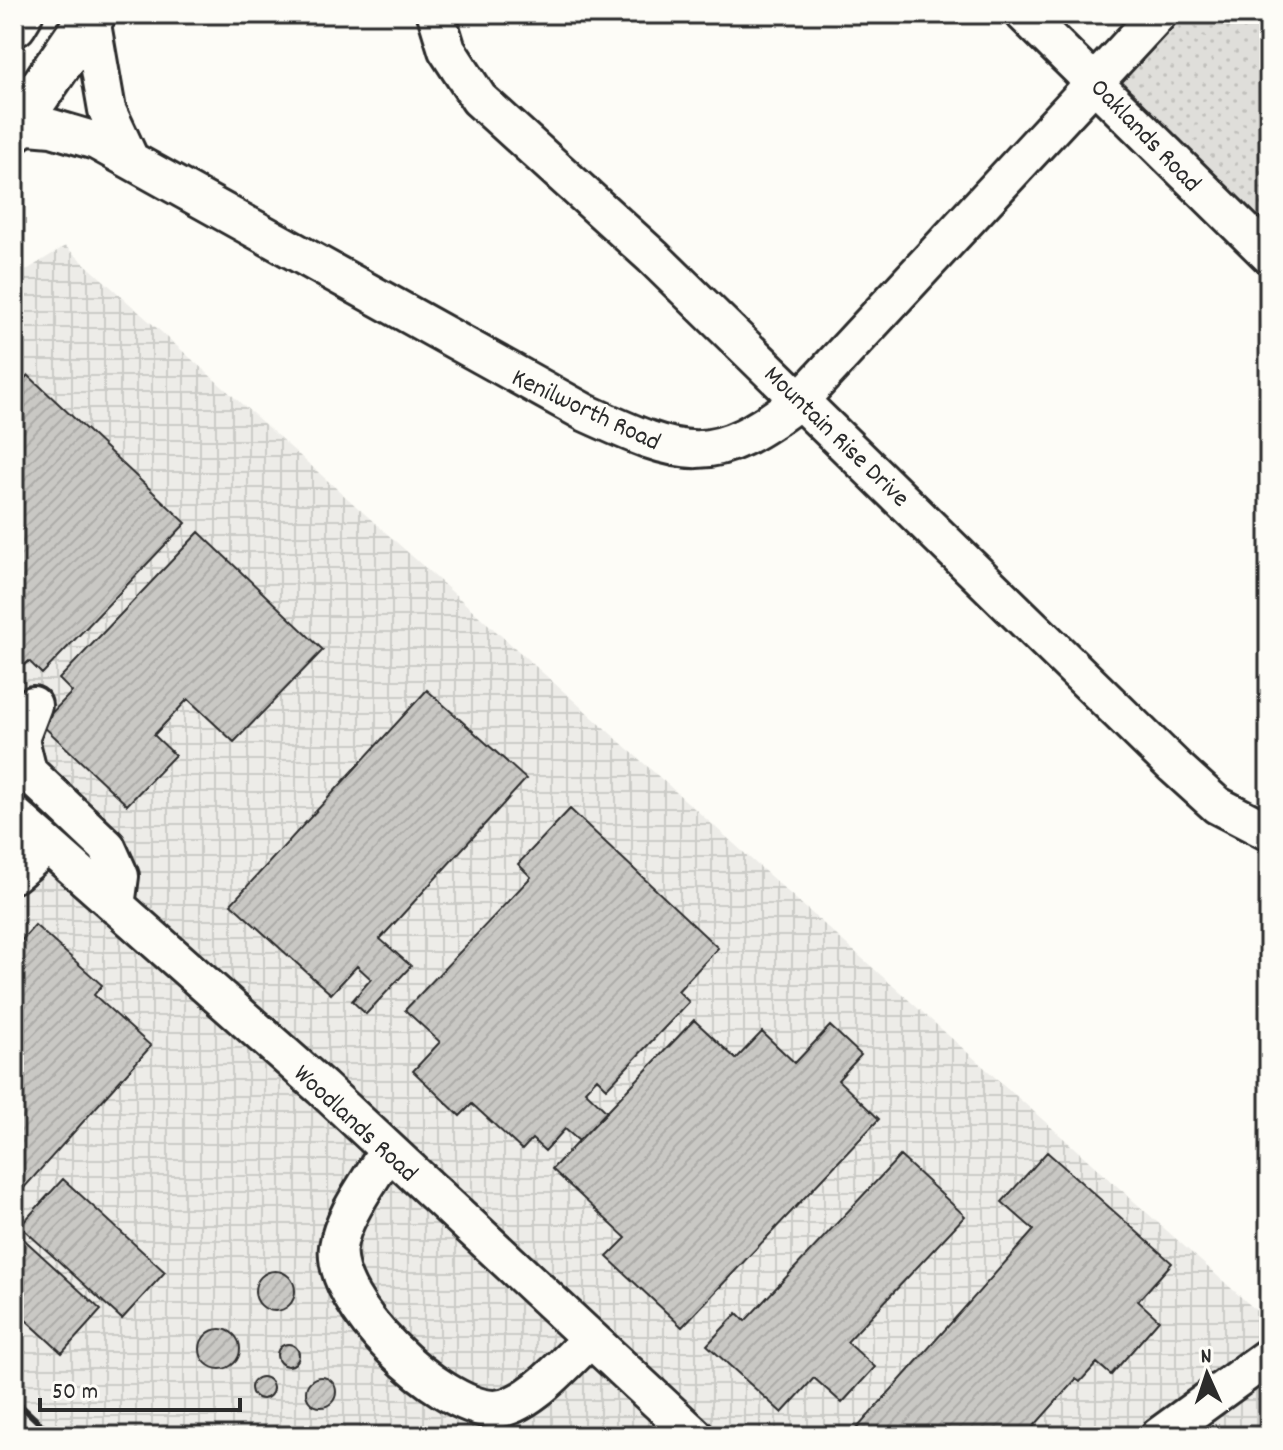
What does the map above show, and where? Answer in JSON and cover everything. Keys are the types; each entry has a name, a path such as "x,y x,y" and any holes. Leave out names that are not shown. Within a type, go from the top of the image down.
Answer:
{"main road":[{"path":"14,24 20,14"},
{"path":"16,127 92,16"}],"street":[{"name":"Mountain Rise Drive","path":"436,14 447,50 479,99 653,257 1185,776 1217,805 1269,832"},
{"name":"Oaklands Road","path":"1024,14 1095,80 1168,159 1269,255"},
{"name":"Kenilworth Road","path":"16,127 78,133 129,157 396,310 586,413 654,444 691,451 725,448 761,430 801,399 1158,14"},
{"path":"92,16 107,110 129,157"},
{"path":"33,705 20,739 28,772 107,847 120,876 116,906"},
{"name":"Woodlands Road","path":"14,815 388,1150 590,1339 658,1424 695,1436"},
{"path":"14,874 48,845"},
{"path":"388,1150 345,1225 338,1247 338,1266 347,1290 388,1344 428,1380 467,1403 495,1409 519,1402 590,1339"},
{"path":"1159,1436 1269,1356"}],"shaded area":[{"path":"1171,14 1269,14 1269,249 1115,84"},
{"path":"65,246 1269,1322 1269,1436 14,1436 14,278"}],"building":[{"path":"28,375 186,523 42,674 29,661 23,666 14,657 14,390"},
{"path":"199,532 323,650 234,742 188,699 154,735 175,755 127,805 41,724 72,692 59,679"},
{"path":"427,690 526,779 380,939 411,966 366,1014 352,1001 371,979 357,966 331,994 231,904"},
{"path":"570,809 718,948 678,991 689,1002 607,1088 597,1078 585,1091 607,1112 579,1141 565,1129 545,1151 532,1139 522,1150 472,1104 460,1116 413,1071 440,1042 405,1010 531,877 518,864"},
{"path":"35,925 102,985 94,995 151,1046 14,1199 14,949"},
{"path":"694,1020 736,1059 762,1032 795,1063 830,1026 861,1055 838,1080 879,1119 682,1327 607,1257 626,1238 552,1169"},
{"path":"1047,1152 1172,1263 1138,1301 1159,1320 1111,1375 1097,1363 1080,1382 1076,1379 1026,1435 1019,1429 1013,1436 850,1436 1034,1230 1002,1202"},
{"path":"900,1156 965,1216 847,1342 875,1367 842,1403 814,1378 782,1413 707,1345 737,1313 745,1321"},
{"path":"63,1179 165,1272 122,1319 20,1226"},
{"path":"17,1233 101,1310 62,1353 14,1309"},
{"path":"275,1271 289,1277 295,1291 289,1305 275,1311 261,1305 255,1291 261,1277"},
{"path":"220,1329 234,1335 240,1349 234,1363 220,1369 206,1363 200,1349 206,1335"},
{"path":"288,1344 299,1355 288,1366 277,1355"},
{"path":"262,1377 270,1380 273,1388 270,1396 262,1399 254,1396 251,1388 254,1380"},
{"path":"321,1377 327,1378 335,1386 335,1398 327,1406 321,1407 315,1406 307,1398 306,1392 307,1386 315,1378"}],"railway":[{"path":"14,1399 53,1436"}]}
